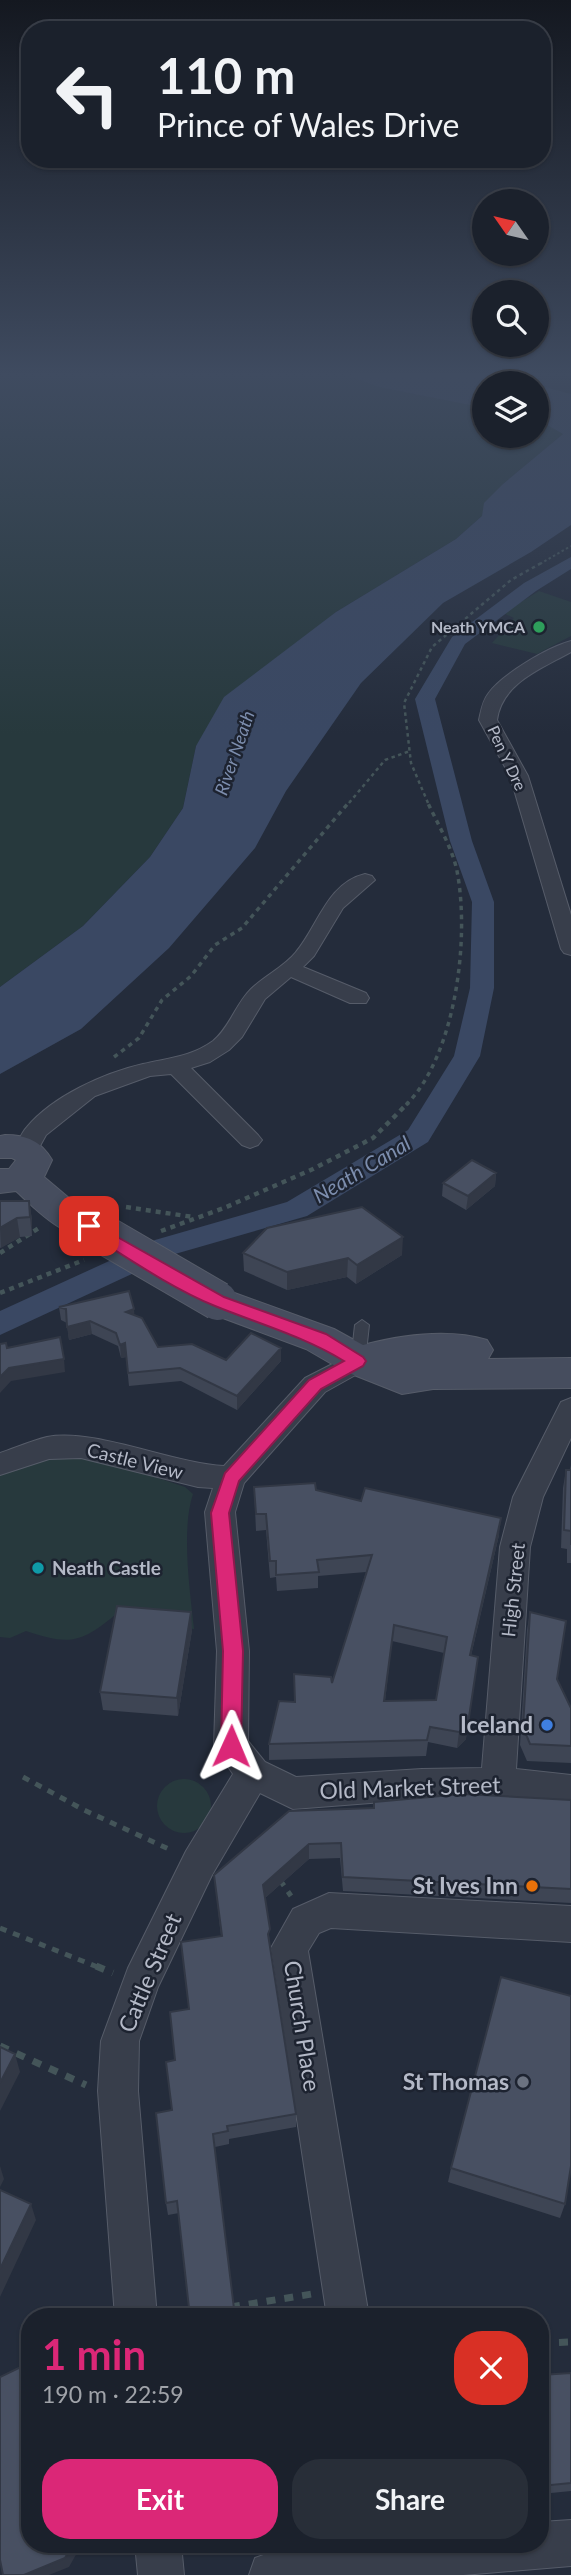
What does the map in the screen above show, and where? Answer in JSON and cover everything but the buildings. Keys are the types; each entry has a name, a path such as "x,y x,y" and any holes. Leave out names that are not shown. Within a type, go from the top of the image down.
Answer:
{"main road":[{"path":"12,1164 90,1225 149,1263 218,1301 320,1339 406,1349 571,1351"},
{"path":"360,1343 402,1379 433,1374 571,1374"}],"street":[{"name":"Pen Y Dre","path":"571,646 531,667 507,684 495,696 488,720 519,776 571,949"},
{"path":"12,1164 36,1131 87,1091 146,1070 176,1066 202,1057 221,1045 234,1032 257,995 304,956 335,904 365,880"},
{"path":"290,969 358,998"},
{"path":"176,1066 250,1140"},
{"path":"253,1773 231,1746 233,1651 220,1513 231,1478 315,1385 360,1343"},
{"name":"High Street","path":"498,1783 515,1547 528,1497 571,1409"},
{"name":"Castle View","path":"0,1464 48,1448 81,1447 198,1476 231,1478"},
{"name":"Old Market Street","path":"253,1773 293,1793 422,1784 498,1783 571,1791"},
{"name":"Cattle Street","path":"135,2308 118,2091 120,2041 141,1981 199,1863 253,1773"},
{"path":"306,1921 329,1910 571,1924"},
{"name":"Church Place","path":"306,1921 289,1948 347,2308"},
{"path":"549,2544 571,2543"},
{"path":"159,2553 161,2575"},
{"path":"272,2575 376,2553"}],"path":[{"path":"156,1233 224,1208 313,1169 373,1138 421,1090 439,1054 450,1013 463,944 463,905 456,867 411,763 404,703 432,647 511,580 571,546"},
{"path":"106,1063 139,1038 162,1000 191,976 215,944 242,928 385,760 410,751"},
{"path":"0,1253 90,1225 194,1218"},
{"path":"0,1293 90,1225"},
{"path":"23,1777 84,1810 199,1863"},
{"path":"273,1874 283,1882 306,1921"},
{"path":"0,1928 115,1974"},
{"path":"0,2046 88,2086 118,2091"},
{"path":"225,2308 319,2293"},
{"path":"549,2343 571,2342"}],"shaded area":[{"path":"0,493 497,493 482,516 456,539 336,612 196,746 183,808 150,857 83,926 0,987"},
{"name":"Neath YMCA","path":"539,591 571,602 571,636 537,654 492,643 514,618 503,613"},
{"path":"79,1455 185,1487 193,1494 189,1509 187,1543 194,1629 147,1623 115,1615 92,1632 73,1639 64,1640 26,1631 10,1638 0,1637 0,1476 34,1460"},
{"path":"189,1779 199,1783 207,1791 211,1806 207,1821 199,1829 179,1833 169,1829 161,1821 157,1801 161,1791 169,1783"}],"water":[{"name":"River Neath","path":"494,493 571,493 571,525 531,552 443,603 361,683 286,791 255,848 169,948 81,1029 0,1074 0,987 83,926 150,857 183,808 196,746 224,697 336,612 456,539 482,516 484,503"}],"waterway":[{"name":"Neath Canal","path":"0,1324 115,1268 165,1247 297,1209 418,1136 467,1056 482,988 483,902 461,841 425,699 458,641 530,587 571,562"}],"place":[{"name":"Neath YMCA","path":"539,627"},
{"name":"Neath Castle","path":"38,1568"},
{"name":"Iceland","path":"547,1725"},
{"name":"St Ives Inn","path":"532,1886"},
{"name":"St Thomas","path":"523,2082"}],"route":[{"path":"89,1226 218,1301 320,1339 358,1361 315,1385 231,1478 220,1513 233,1651 231,1746"}]}
